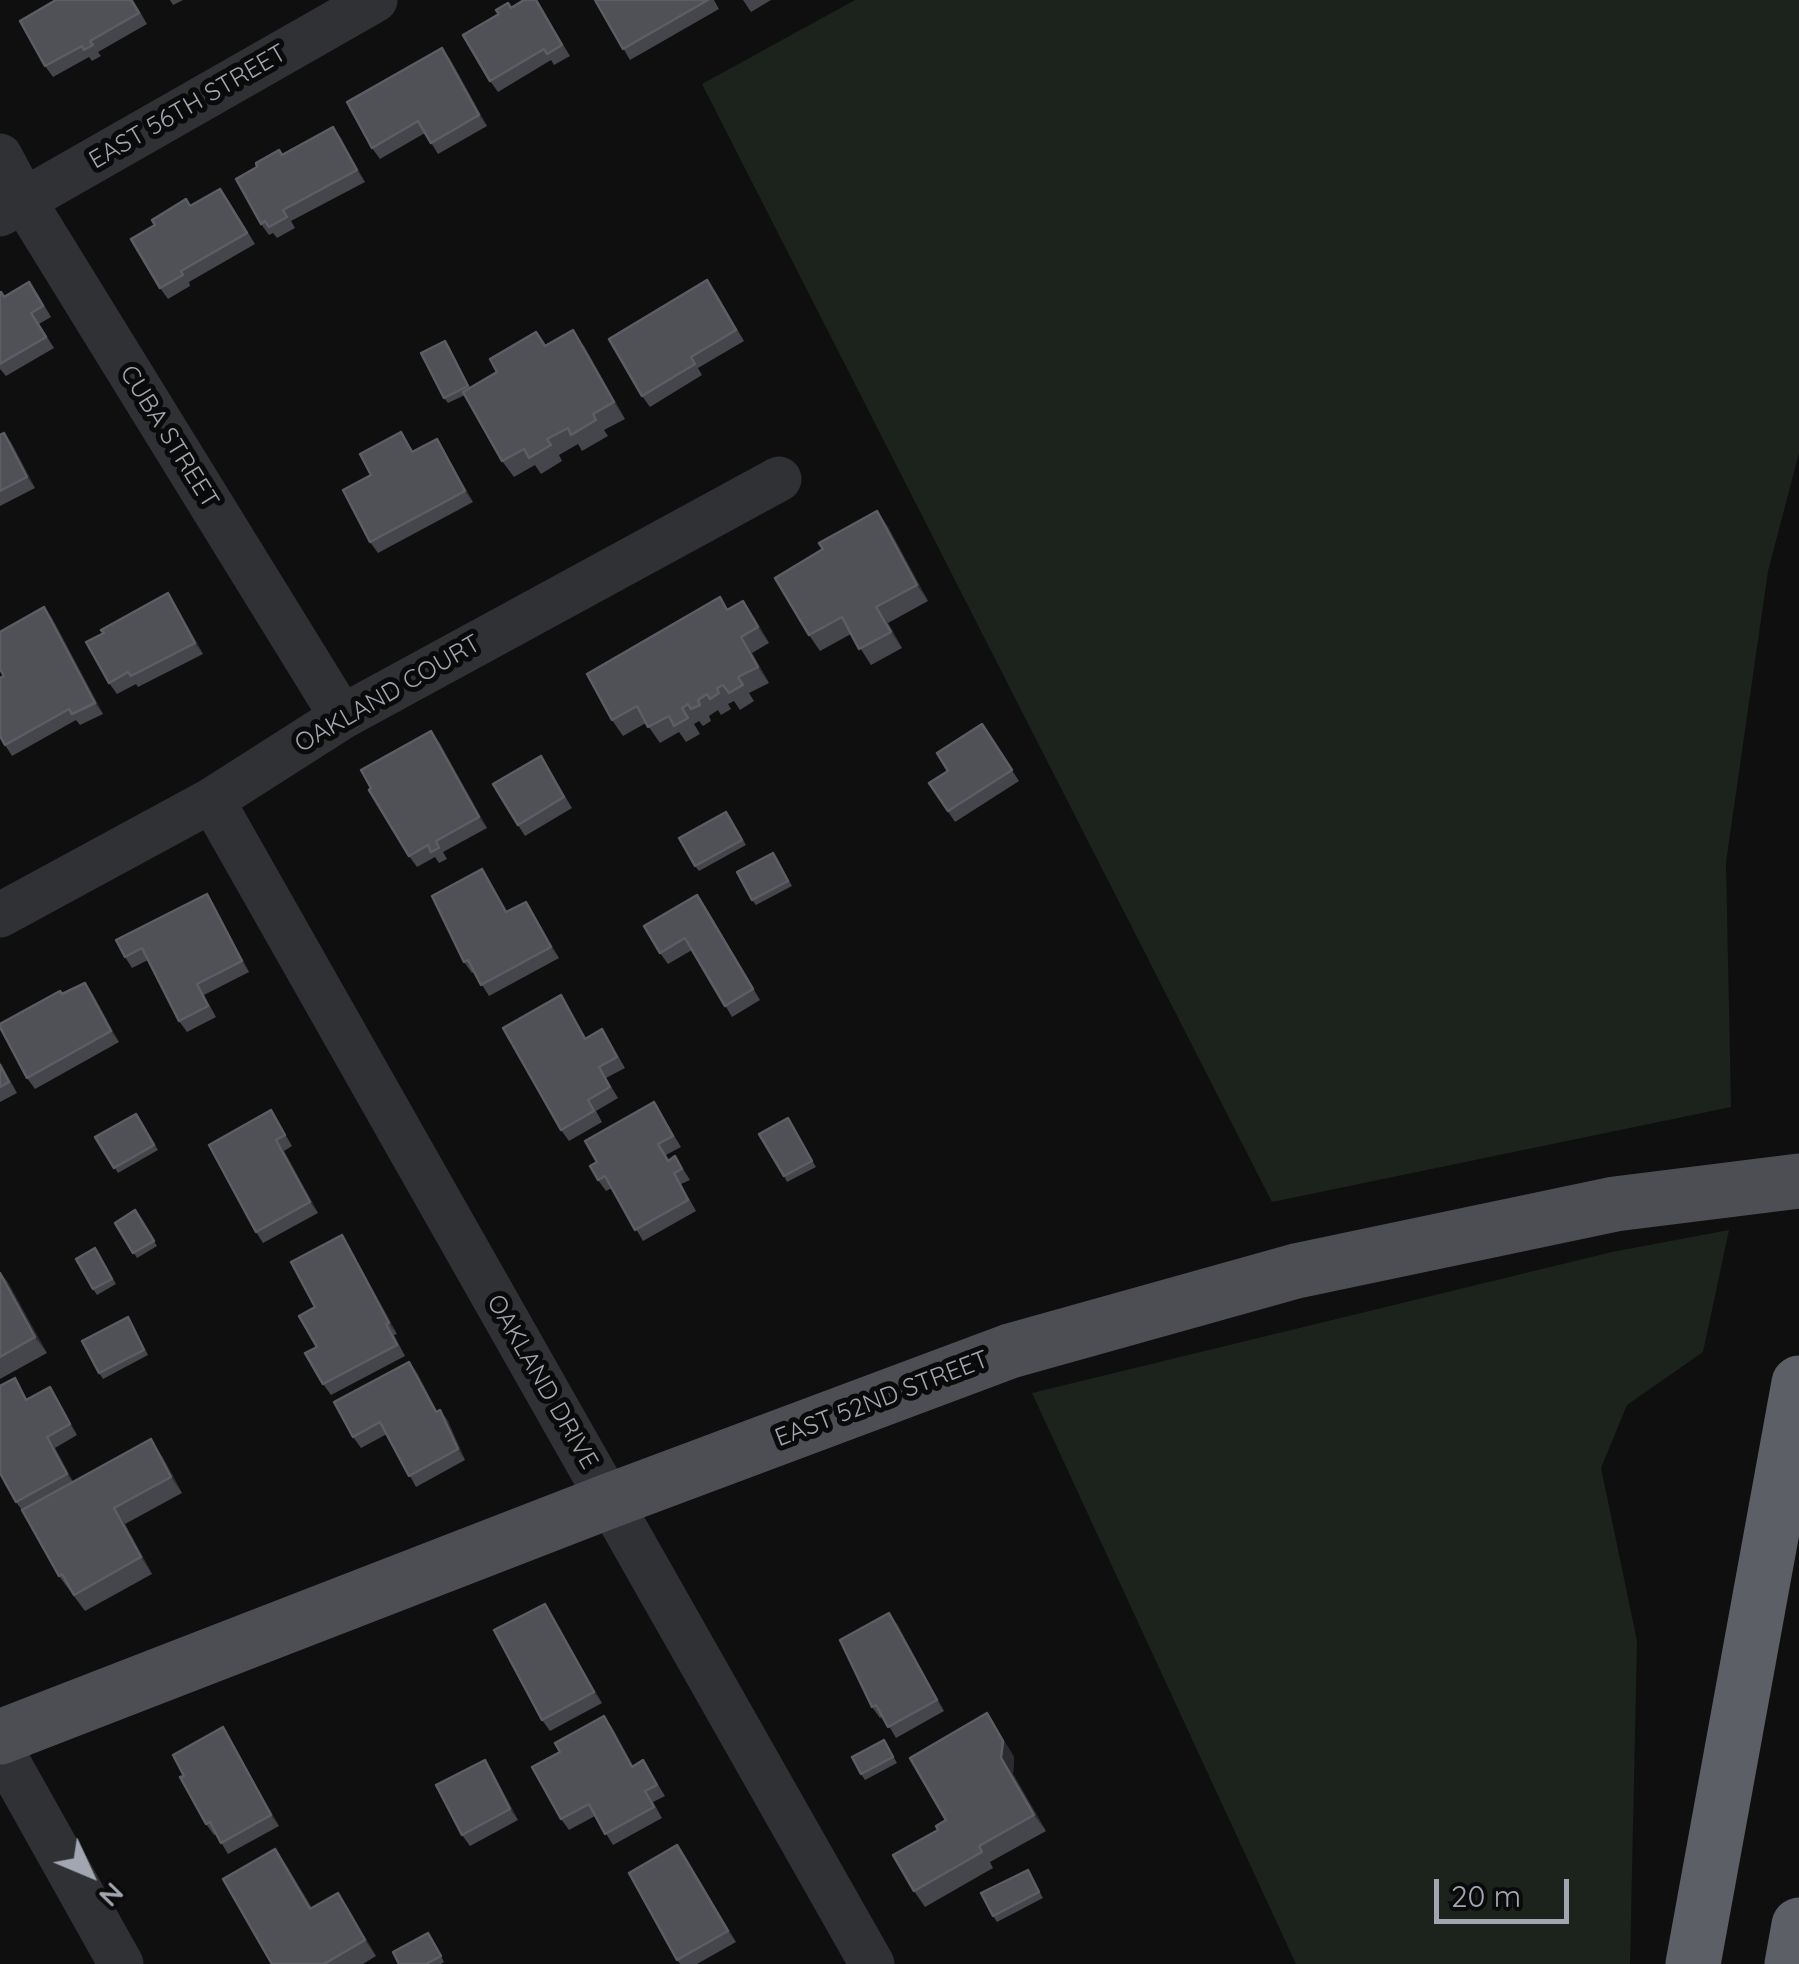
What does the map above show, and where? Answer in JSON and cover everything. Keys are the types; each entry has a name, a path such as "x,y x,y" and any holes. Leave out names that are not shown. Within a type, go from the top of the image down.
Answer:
{"highway":[{"path":"1693,1964 1799,1383"},
{"path":"1792,1964 1799,1926"}],"main road":[{"name":"EAST 52ND STREET","path":"0,1737 609,1501 1010,1351 1296,1271 1615,1204 1799,1181"}],"street":[{"name":"EAST 56TH STREET","path":"12,208 375,0"},
{"name":"CUBA STREET","path":"0,156 12,208 342,717"},
{"name":"OAKLAND COURT","path":"0,915 212,800 342,717 780,478"},
{"name":"OAKLAND DRIVE","path":"212,800 872,1964"},
{"path":"0,1748 121,1964"}],"shaded area":[{"path":"855,0 1799,0 1799,453 1768,571 1726,862 1731,1107 1272,1202 702,84"},
{"path":"1729,1230 1703,1352 1627,1405 1601,1468 1637,1641 1630,1964 1296,1964 1032,1393 1612,1252"}],"building":[{"path":"56,0 131,0 139,13 90,41 93,45 84,50 82,46 45,66 20,21"},
{"path":"524,0 536,0 562,45 547,54 544,49 490,81 463,35 499,14 496,10 508,3 511,8"},
{"path":"595,0 708,0 623,49"},
{"path":"442,48 479,115 431,143 418,121 372,148 347,102"},
{"path":"333,127 357,170 283,210 287,217 269,227 265,221 261,224 236,179 279,150 282,155"},
{"path":"220,189 247,233 181,271 183,275 160,288 131,239 155,225 152,220 186,199 190,206"},
{"path":"707,280 736,330 691,357 695,364 642,396 609,339"},
{"path":"29,282 43,306 31,313 46,337 0,364 0,293 4,297"},
{"path":"573,330 614,402 593,414 596,420 571,435 568,428 547,439 551,445 529,458 524,449 502,461 463,392 497,372 490,359 536,332 545,346"},
{"path":"445,341 468,386 444,398 421,353"},
{"path":"401,432 412,452 437,439 465,491 370,542 343,490 371,475 360,454"},
{"path":"4,433 27,477 0,491 0,435"},
{"path":"877,511 917,585 876,607 891,632 859,649 842,617 809,635 775,578 823,549 819,543"},
{"path":"168,593 195,643 109,683 86,642"},
{"path":"720,597 727,610 743,601 758,627 741,637 758,667 738,677 743,685 729,693 723,685 710,699 707,694 698,700 700,705 691,709 688,704 682,708 688,718 674,726 669,716 648,727 637,706 612,720 587,674"},
{"path":"44,607 95,703 72,714 69,709 5,745 0,736 0,678 4,676 0,669 0,632"},
{"path":"982,724 1012,770 948,811 929,783 948,771 937,753"},
{"path":"431,731 479,817 436,841 439,848 431,852 428,845 409,856 361,770"},
{"path":"541,756 564,797 518,825 493,784"},
{"path":"726,812 742,840 695,866 679,838"},
{"path":"773,853 788,881 752,900 737,872"},
{"path":"482,869 506,912 526,902 551,947 481,985 468,960 464,962 432,896"},
{"path":"207,894 242,961 197,984 208,1006 179,1021 142,948 125,957 116,940"},
{"path":"697,895 753,989 725,1006 685,938 660,953 644,926"},
{"path":"85,983 111,1031 27,1078 0,1024 60,991 62,994"},
{"path":"561,995 585,1039 602,1029 617,1057 599,1067 610,1087 588,1100 594,1111 561,1130 503,1028"},
{"path":"0,1065 9,1082 0,1087"},
{"path":"654,1102 673,1136 658,1144 668,1161 675,1156 682,1169 674,1173 688,1200 635,1230 605,1176 598,1180 590,1166 597,1162 585,1141"},
{"path":"271,1110 285,1135 276,1140 310,1202 256,1232 209,1145"},
{"path":"136,1114 154,1145 114,1168 95,1137"},
{"path":"788,1118 812,1161 784,1176 759,1134"},
{"path":"135,1210 154,1241 133,1253 115,1223"},
{"path":"342,1235 397,1345 323,1384 305,1353 317,1347 299,1316 315,1307 291,1262"},
{"path":"95,1248 112,1279 93,1289 76,1259"},
{"path":"0,1273 35,1337 0,1357"},
{"path":"128,1317 144,1350 99,1373 82,1341"},
{"path":"409,1362 436,1412 440,1410 458,1449 409,1476 380,1422 353,1437 334,1402"},
{"path":"15,1378 26,1400 50,1387 70,1424 47,1437 67,1474 16,1502 0,1473 0,1386"},
{"path":"151,1439 171,1477 114,1508 141,1557 74,1595 22,1510"},
{"path":"545,1604 594,1692 542,1720 494,1630"},
{"path":"889,1613 937,1700 888,1727 876,1705 872,1707 840,1640"},
{"path":"987,1713 1003,1741 1001,1758 1034,1815 979,1846 982,1852 914,1891 893,1855 938,1830 936,1826 946,1820 910,1758"},
{"path":"604,1716 632,1767 643,1760 657,1785 645,1791 654,1807 605,1834 589,1804 561,1819 532,1767 560,1752 555,1743"},
{"path":"223,1727 271,1815 221,1843 180,1777 184,1776 173,1755"},
{"path":"884,1740 893,1757 861,1774 852,1757"},
{"path":"485,1760 510,1809 462,1835 436,1785"},
{"path":"677,1845 728,1931 677,1960 629,1873"},
{"path":"275,1849 310,1909 338,1893 365,1940 324,1964 272,1964 223,1879"},
{"path":"1028,1870 1039,1892 993,1916 981,1893"},
{"path":"428,1933 441,1956 426,1964 399,1964 393,1952"}]}
